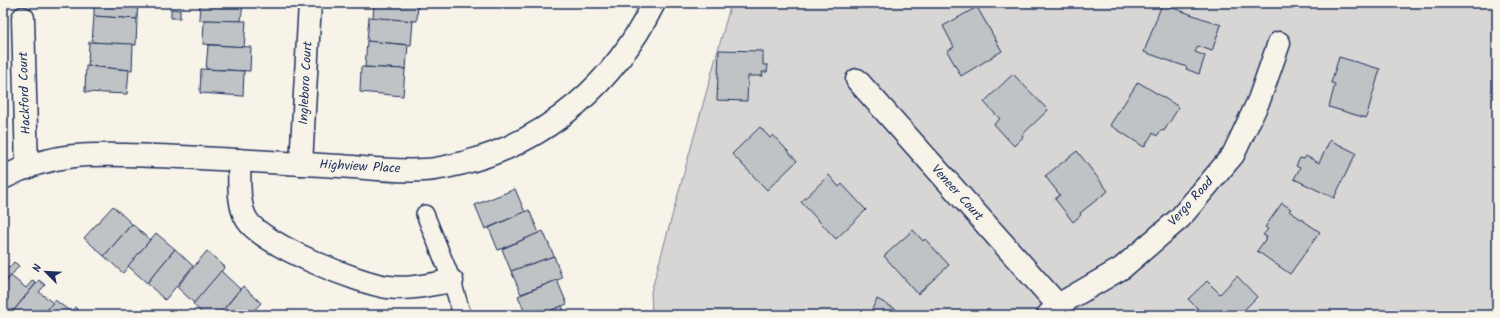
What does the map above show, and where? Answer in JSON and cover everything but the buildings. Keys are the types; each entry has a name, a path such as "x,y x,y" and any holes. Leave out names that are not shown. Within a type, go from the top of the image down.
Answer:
{"street":[{"name":"Ingleboro Court","path":"301,164 310,3"},
{"name":"Highview Place","path":"3,178 27,168 67,156 81,155 171,156 424,170 481,158 509,148 541,130 568,112 596,87 628,50 654,3"},
{"name":"Hackford Court","path":"23,18 27,168"},
{"name":"Vergo Road","path":"1053,310 1122,268 1180,218 1233,155 1259,100 1279,43"},
{"name":"Veneer Court","path":"857,80 1053,310"},
{"path":"239,160 241,203 243,212 247,220 259,232 296,253 346,275 388,287 412,288 452,281"}],"lane":[{"path":"425,214 452,281 462,315"}],"shaded area":[{"path":"731,3 1497,3 1497,315 652,315 651,292"}]}
